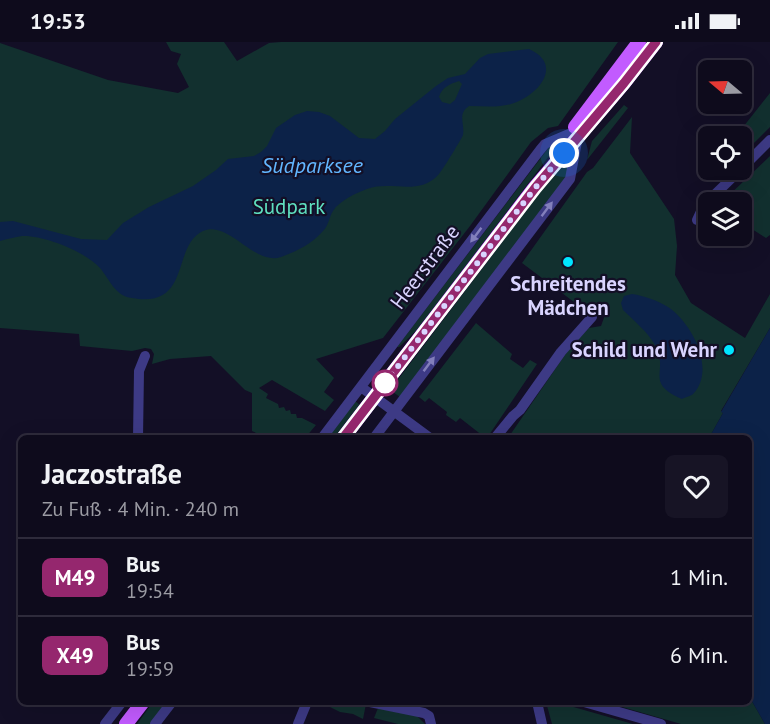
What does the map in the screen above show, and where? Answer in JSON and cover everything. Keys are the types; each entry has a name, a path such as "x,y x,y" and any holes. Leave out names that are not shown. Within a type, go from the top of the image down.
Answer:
{"main road":[{"name":"Heerstraße","path":"345,435 535,188 639,42"},
{"name":"Heerstraße","path":"575,134 624,83 656,42"},
{"path":"126,724 141,705"}],"street":[{"name":"Heerstraße","path":"324,435 540,150 545,144 575,134 570,179 376,435"},
{"path":"752,158 770,140"},
{"path":"697,220 704,205 730,180"},
{"path":"497,435 520,410 561,352 592,317"},
{"path":"138,435 139,371 145,356"},
{"path":"361,387 426,435"},
{"path":"105,724 120,705"},
{"path":"155,724 170,705"},
{"path":"298,724 306,705"},
{"path":"386,705 424,713 429,716 431,724"},
{"path":"538,705 542,724"},
{"path":"594,705 661,724"}],"green space":[{"name":"Südpark","path":"166,42 224,42 237,61 269,43 281,42 618,42 558,126 548,128 531,142 470,226 383,338 316,359 334,378 324,392 334,400 325,411 272,380 259,388 268,394 266,398 278,404 279,408 284,407 286,411 290,410 291,414 296,414 297,418 316,425 308,435 273,435 270,433 261,435 252,431 252,393 245,390 211,356 170,359 152,364 154,354 151,349 132,351 80,346 79,334 0,328 0,43 108,80 178,93 189,87 177,64 181,54 171,51"},
{"path":"770,93 770,127 752,145 752,126 744,126"},
{"path":"624,105 628,108 587,160 592,141"},
{"path":"632,117 630,153 674,219 677,246 675,275 691,303 745,338 770,294 770,328 721,411 723,413 711,435 510,435 569,349 589,328 601,326 605,315 601,308 595,305 582,308 522,263 587,172 593,168"},
{"path":"558,144 418,329 397,347 550,146"},
{"path":"770,156 770,235 766,238 752,229 752,192 732,192 745,180 752,180 752,173"},
{"path":"569,157 568,177 400,397 390,390 566,158"},
{"path":"476,323 512,354 510,359 523,368 530,360 537,364 489,435 482,435 460,418 456,422 429,398 425,402 419,397"},
{"path":"355,401 360,405 337,435 328,435"},
{"path":"752,701 765,724 681,724 615,705 752,705"},
{"path":"151,705 166,705 151,724 137,724"},
{"path":"326,705 366,705 363,719 353,714 340,712"},
{"path":"547,705 566,705 633,724 552,724"},
{"path":"378,708 417,716 425,724 398,724 374,718"}],"water":[{"name":"Südparksee","path":"529,49 540,56 545,63 546,72 543,80 530,95 511,104 469,106 465,109 462,116 463,135 441,172 431,181 414,186 376,187 353,195 336,207 325,229 314,240 281,257 271,258 261,255 232,237 213,229 203,231 193,239 172,286 164,294 151,299 132,298 117,291 94,262 53,241 22,236 0,241 0,222 13,221 81,239 107,240 123,223 149,207 193,186 228,159 254,156 261,152 267,146 276,128 295,115 307,111 330,116 359,138 375,139 395,119 436,86 448,78 465,74 480,58 488,54","holes":["459,81 462,84 455,100 450,104 442,102 439,97 444,88"]},
{"path":"632,294 668,307 685,323 692,334 702,359 702,371 700,383 692,395 682,399 663,387 660,381 659,354 655,345 623,310 621,303 624,296"},
{"path":"770,328 770,724 765,724 752,701 752,435 711,435 723,413 721,412"}],"bus line":[{"name":"M49","path":"345,435 535,188 656,42"}],"place":[{"name":"Schreitendes Mädchen","path":"568,262"},
{"name":"Schild und Wehr","path":"729,350"}],"route":[{"path":"385,383 564,153"}]}
